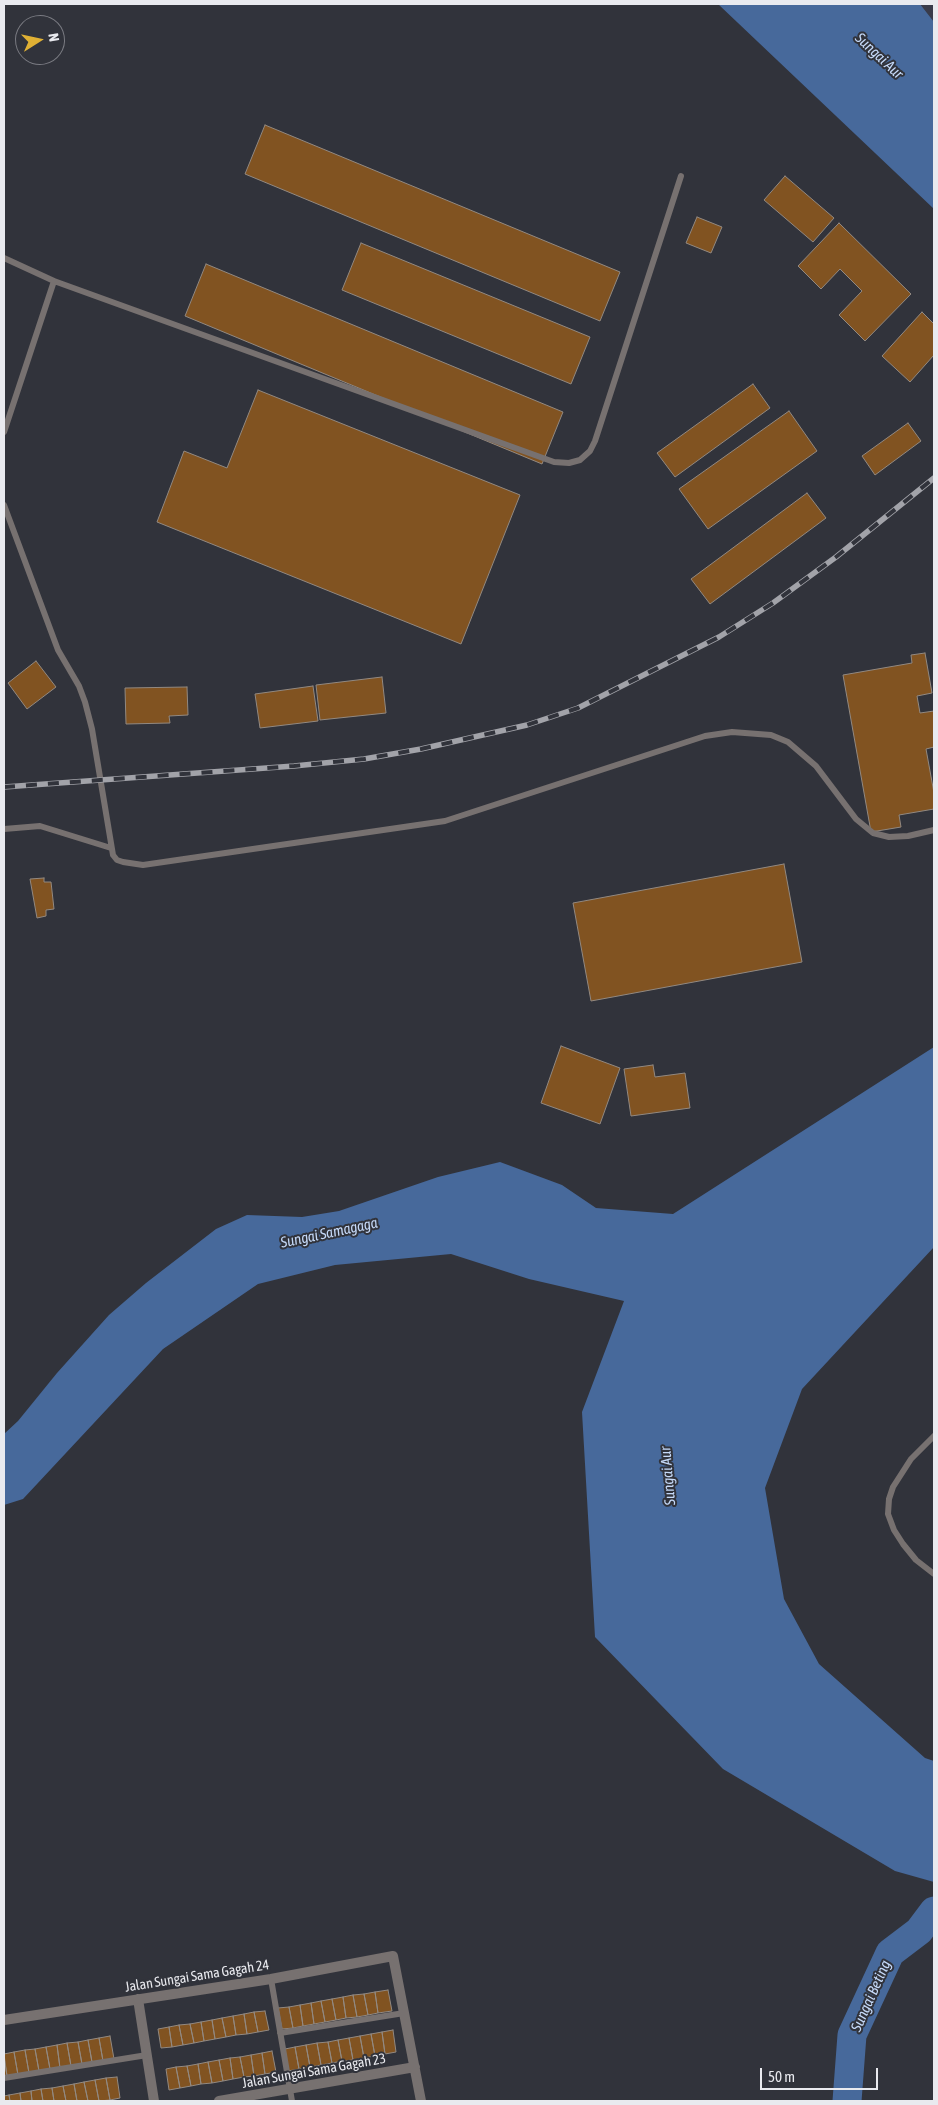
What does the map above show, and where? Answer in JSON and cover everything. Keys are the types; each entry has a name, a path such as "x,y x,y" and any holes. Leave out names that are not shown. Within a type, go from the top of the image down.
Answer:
{"street":[{"name":"Jalan Sungai Sama Gagah 24","path":"4,2020 271,1979 393,1956 404,2013"},
{"path":"138,2000 154,2101"},
{"path":"404,2013 421,2101"},
{"name":"Jalan Sungai Sama Gagah 23","path":"219,2101 414,2067"}],"lane":[{"path":"4,258 54,281 545,459 569,463 580,460 590,451 595,441 681,176"},
{"path":"4,432 54,281"},
{"path":"4,505 58,650 79,686 85,702 92,729 111,848 117,860 143,865 445,820 705,736 738,732 770,734 800,751 816,766 856,819 873,833 889,837 908,836 934,830"},
{"path":"4,828 40,826 111,848"},
{"path":"934,1436 911,1459 893,1487 889,1499 888,1514 894,1530 903,1544 916,1560 934,1574"},
{"path":"271,1979 292,2101"},
{"path":"280,2033 404,2013"},
{"path":"4,2078 146,2055"}],"shaded area":[{"path":"920,4 934,4 934,22"}],"water":[{"name":"Sungai Aur","path":"718,4 920,4 934,22 934,209"},
{"path":"934,1047 934,1247 802,1389 765,1488 784,1599 819,1664 925,1758 934,1761 934,1882 895,1871 723,1769 595,1637 582,1412 624,1301 529,1279 451,1254 335,1265 258,1284 163,1349 23,1499 4,1505 4,1434 18,1421 57,1373 109,1315 146,1283 216,1229 247,1215 302,1217 339,1211 438,1177 500,1162 562,1185 596,1208 673,1214"}],"building":[{"path":"265,125 620,272 600,321 245,174"},
{"path":"785,176 834,218 813,242 764,200"},
{"path":"697,217 722,227 711,253 686,243"},
{"path":"839,223 911,294 865,341 839,315 862,291 840,269 821,289 798,266"},
{"path":"361,243 590,337 571,384 342,290"},
{"path":"206,264 563,412 542,464 185,316"},
{"path":"922,312 934,324 934,355 910,382 882,356"},
{"path":"753,384 770,408 675,477 657,453"},
{"path":"258,390 520,495 461,644 157,522 184,451 227,468"},
{"path":"789,411 817,451 708,529 679,489"},
{"path":"908,423 921,441 875,475 862,456"},
{"path":"807,493 826,518 710,604 691,579"},
{"path":"925,653 932,693 917,696 920,713 934,711 934,747 926,749 934,793 934,809 899,815 901,827 871,832 843,675 912,663 911,655"},
{"path":"36,661 56,687 27,709 8,683"},
{"path":"382,677 386,713 320,720 316,685"},
{"path":"313,686 318,721 260,728 255,694"},
{"path":"187,687 188,715 169,716 170,723 126,724 125,688"},
{"path":"784,864 802,962 591,1001 573,903"},
{"path":"44,878 44,882 51,882 54,909 46,910 46,916 37,918 30,879"},
{"path":"561,1046 620,1068 600,1124 541,1103"},
{"path":"653,1065 655,1077 685,1073 690,1108 631,1116 624,1069"},
{"path":"388,1990 392,2011 378,2013 375,1992"},
{"path":"375,1992 378,2013 368,2015 364,1994"},
{"path":"364,1994 368,2015 357,2017 353,1995"},
{"path":"353,1995 357,2017 346,2018 343,1997"},
{"path":"343,1997 346,2018 336,2020 332,1999"},
{"path":"332,1999 336,2020 325,2022 321,2001"},
{"path":"321,2001 325,2022 314,2024 311,2003"},
{"path":"311,2003 314,2024 303,2026 300,2005"},
{"path":"300,2005 303,2026 293,2028 289,2007"},
{"path":"289,2007 293,2028 282,2029 278,2008"},
{"path":"265,2011 269,2030 258,2032 254,2012"},
{"path":"254,2012 258,2032 247,2034 244,2014"},
{"path":"244,2014 247,2034 236,2035 233,2016"},
{"path":"233,2016 236,2035 226,2037 222,2018"},
{"path":"222,2018 226,2037 215,2039 212,2020"},
{"path":"212,2020 215,2039 204,2041 201,2022"},
{"path":"201,2022 204,2041 194,2043 190,2024"},
{"path":"190,2024 194,2043 183,2045 179,2025"},
{"path":"179,2025 183,2045 172,2047 169,2027"},
{"path":"169,2027 172,2047 161,2048 158,2029"},
{"path":"393,2030 396,2052 385,2054 382,2032"},
{"path":"382,2032 385,2054 375,2056 371,2034"},
{"path":"371,2034 375,2056 364,2058 360,2036"},
{"path":"110,2036 114,2059 103,2061 99,2038"},
{"path":"360,2036 364,2058 353,2060 349,2038"},
{"path":"99,2038 103,2061 92,2062 88,2040"},
{"path":"349,2038 353,2060 342,2061 338,2040"},
{"path":"88,2040 92,2062 82,2064 78,2042"},
{"path":"338,2040 342,2061 332,2063 328,2042"},
{"path":"78,2042 82,2064 71,2066 67,2043"},
{"path":"328,2042 332,2063 321,2065 317,2043"},
{"path":"67,2043 71,2066 60,2068 57,2045"},
{"path":"317,2043 321,2065 310,2067 306,2045"},
{"path":"57,2045 60,2068 50,2069 46,2047"},
{"path":"306,2045 310,2067 299,2069 295,2047"},
{"path":"46,2047 50,2069 39,2071 35,2049"},
{"path":"295,2047 299,2069 288,2071 285,2049"},
{"path":"35,2049 39,2071 29,2073 25,2050"},
{"path":"25,2050 29,2073 18,2075 14,2052"},
{"path":"272,2051 276,2072 265,2074 262,2053"},
{"path":"14,2052 18,2075 7,2076 4,2054"},
{"path":"262,2053 265,2074 254,2076 251,2055"},
{"path":"251,2055 254,2076 244,2077 240,2057"},
{"path":"4,2057 7,2076 4,2077"},
{"path":"240,2057 244,2077 233,2079 230,2058"},
{"path":"230,2058 233,2079 223,2081 219,2060"},
{"path":"219,2060 223,2081 212,2083 208,2062"},
{"path":"208,2062 212,2083 201,2084 198,2064"},
{"path":"198,2064 201,2084 191,2086 187,2066"},
{"path":"187,2066 191,2086 180,2088 176,2067"},
{"path":"176,2067 180,2088 169,2090 166,2069"},
{"path":"117,2077 120,2098 110,2100 106,2078"},
{"path":"106,2078 110,2100 99,2101 95,2080"},
{"path":"95,2080 99,2101 88,2101 84,2082"},
{"path":"84,2082 88,2101 77,2101 74,2084"},
{"path":"74,2084 77,2101 66,2101 63,2086"},
{"path":"63,2086 66,2101 54,2101 52,2088"},
{"path":"52,2088 54,2101 43,2101 41,2089"},
{"path":"41,2089 43,2101 32,2101 31,2091"},
{"path":"31,2091 32,2101 21,2101 20,2093"},
{"path":"20,2093 21,2101 10,2101 9,2095"},
{"path":"9,2095 10,2101 4,2101 4,2096"}],"waterway":[{"name":"Sungai Beting","path":"847,2101 852,2035 890,1953 919,1931 934,1911"}],"railway":[{"path":"4,787 294,766 364,759 421,749 527,725 578,708 719,637 773,603 836,557 934,478"}],"water label":[{"name":"Sungai Samagaga","path":"329,1233"}]}
